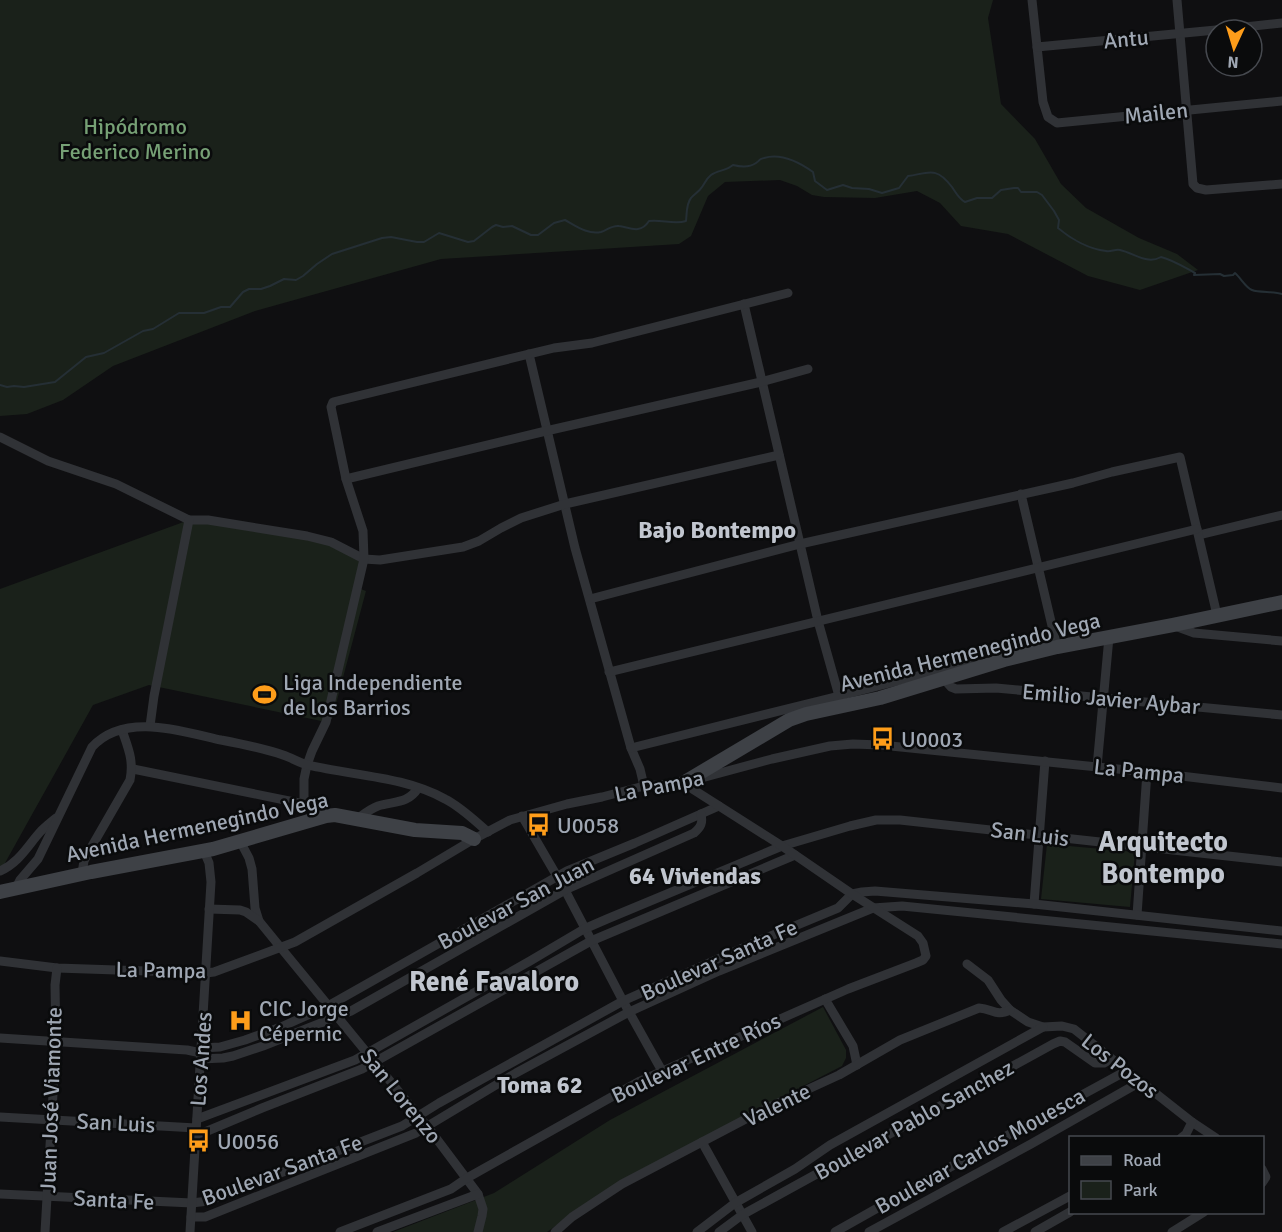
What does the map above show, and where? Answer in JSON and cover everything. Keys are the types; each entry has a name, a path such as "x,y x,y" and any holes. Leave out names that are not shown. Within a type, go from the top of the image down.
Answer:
{"street":[{"path":"1032,0 1037,47"},
{"path":"1177,0 1193,184 1197,188 1206,190 1282,184"},
{"name":"Antu","path":"1264,25 1282,23"},
{"name":"Antu","path":"1037,47 1204,31"},
{"name":"Mailen","path":"1037,47 1043,102 1048,117 1057,123 1282,101"},
{"path":"304,804 304,779 307,765 326,722 364,559 363,531 346,479 331,407 333,402 528,354 592,342 788,293"},
{"path":"744,304 818,621 841,701"},
{"path":"528,354 575,548 631,748 644,786"},
{"path":"346,479 808,369"},
{"path":"0,437 48,461 116,484 189,520 208,520 307,536 331,542 364,559 380,560 463,547 522,518 565,504 779,455"},
{"path":"590,599 800,544 1180,457 1217,615"},
{"path":"1021,494 1057,647"},
{"path":"609,672 1038,568 1282,515"},
{"path":"150,726 189,520"},
{"name":"Avenida Hermenegindo Vega","path":"683,783 789,720 841,701 880,698 988,664 1057,647 1282,602"},
{"path":"1173,625 1194,633 1282,641"},
{"path":"1097,767 1109,638"},
{"path":"631,748 841,701 964,664 988,664"},
{"name":"Emilio Javier Aybar","path":"943,678 956,689 996,688 1282,715"},
{"path":"16,888 38,859 92,747 107,734 150,726 265,749 307,765 403,783 445,798 489,831"},
{"path":"82,873 88,853 130,780 133,769 132,760 122,730"},
{"name":"La Pampa","path":"0,961 57,968 214,972 295,942 510,820 644,786 683,783 830,746 852,744 904,747 1282,788"},
{"path":"1034,904 1045,761"},
{"path":"133,769 304,804 316,807 326,816"},
{"path":"1137,915 1147,772"},
{"path":"683,783 873,908"},
{"path":"357,819 380,806 406,800 414,795 418,788"},
{"name":"Boulevar San Juan","path":"201,1053 281,1027 328,1006 556,877 719,806"},
{"name":"Boulevar San Juan","path":"201,1053 223,1058 234,1056 337,1018 565,890 694,833 702,822 701,814"},
{"name":"Avenida Hermenegindo Vega","path":"0,892 82,873 204,851 326,816 335,815 415,831 462,833 474,839"},
{"path":"522,816 565,890 662,1071"},
{"path":"0,871 16,862 43,829 58,817"},
{"name":"San Luis","path":"0,1117 196,1127 208,1116 355,1060 584,929 782,846 876,820 900,820 1038,834 1142,848 1282,862"},
{"name":"San Lorenzo","path":"240,841 252,869 255,908 260,921 427,1126 478,1194"},
{"name":"Los Andes","path":"190,1232 211,882 209,863 204,851"},
{"path":"196,1127 205,1132 375,1063 591,941 795,855"},
{"path":"852,894 875,891 1034,904 1282,931"},
{"name":"Boulevar Santa Fe","path":"192,1203 208,1201 402,1126 623,1001 838,908 852,894"},
{"name":"Boulevar Santa Fe","path":"191,1217 205,1216 416,1133 516,1073 629,1012 719,971 873,908 902,906 1282,944"},
{"name":"Boulevar Entre Ríos","path":"340,1232 451,1189 597,1104 662,1071 848,989 923,960 926,956 923,943 918,936 873,908"},
{"path":"209,909 240,910 260,921"},
{"name":"Los Pozos","path":"967,964 988,980 1000,1000 1010,1010 1028,1022 1043,1027 1062,1026 1074,1029 1209,1136"},
{"name":"Juan José Viamonte","path":"45,1232 56,1042 57,968"},
{"path":"825,999 853,1046 857,1065"},
{"name":"Valente","path":"555,1232 572,1217 612,1190 765,1109 839,1075 900,1040 979,1008 999,1013 1010,1010"},
{"name":"Boulevar Pablo Sanchez","path":"697,1232 735,1203 795,1169 830,1145 1043,1027"},
{"path":"0,1038 187,1050 201,1053"},
{"name":"Boulevar Pablo Sanchez","path":"719,1232 742,1215 1053,1044 1060,1041 1065,1042 1095,1063 1104,1063 1110,1059"},
{"name":"Boulevar Carlos Mouesca","path":"835,1232 1126,1071"},
{"name":"Boulevar Carlos Mouesca","path":"869,1232 1140,1082"},
{"path":"1183,1136 1192,1122"},
{"path":"702,1142 752,1232"},
{"name":"Santa Fe","path":"0,1194 192,1203"},
{"path":"377,1232 478,1194 483,1209 478,1232"},
{"path":"1003,1232 1069,1197"},
{"path":"1035,1232 1069,1213"},
{"path":"1172,1232 1201,1214"}],"green space":[{"name":"Hipódromo Federico Merino","path":"0,0 993,0 988,18 1001,104 1035,139 1061,184 1086,208 1139,238 1177,254 1198,270 1140,290 1088,276 1008,234 961,226 940,203 917,191 875,198 824,197 812,195 780,180 725,182 708,196 691,236 679,244 441,259 255,311 113,366 63,400 27,414 0,416"},
{"name":"Liga Independiente de los Barrios","path":"189,520 307,536 364,559 358,588 366,591 332,719 327,718 326,722 149,685 93,705 0,872 0,589"},
{"path":"1047,844 1135,852 1130,907 1041,899"},
{"path":"823,1007 846,1050 846,1058 842,1066 623,1179 547,1232 393,1232 494,1193 610,1120"}],"waterway":[{"path":"0,385 24,387 55,382 86,357 104,353 143,331 153,329 179,313 204,313 221,307 230,307 243,292 249,289 261,289 284,279 296,280 332,254 382,238 391,237 424,242 439,233 468,242 474,241 496,225 512,226 531,235 538,235 554,223 565,220 596,233 616,226 638,229 649,221 686,221 689,200 711,175 733,165 742,167 753,165 761,159 770,157 789,159 802,165 813,172 815,181 827,190 843,185 882,193 899,188 908,176 932,172 946,180 959,198 965,202 977,198 992,198 1001,190 1014,188 1018,188 1021,192 1037,192 1054,211 1059,220 1058,228 1087,246 1106,251 1120,250 1151,260 1161,257 1183,266 1195,273 1194,275 1220,274 1224,276 1235,273 1252,290 1282,294"}],"place":[{"name":"Liga Independiente de los Barrios","path":"265,695"},
{"name":"U0003","path":"883,739"},
{"name":"U0058","path":"539,825"},
{"name":"CIC Jorge Cépernic","path":"241,1021"},
{"name":"U0056","path":"199,1141"}],"district":[{"name":"Bajo Bontempo","path":"717,530"},
{"name":"Arquitecto Bontempo","path":"1163,858"},
{"name":"64 Viviendas","path":"695,876"},
{"name":"René Favaloro","path":"494,982"},
{"name":"Toma 62","path":"540,1085"}]}
